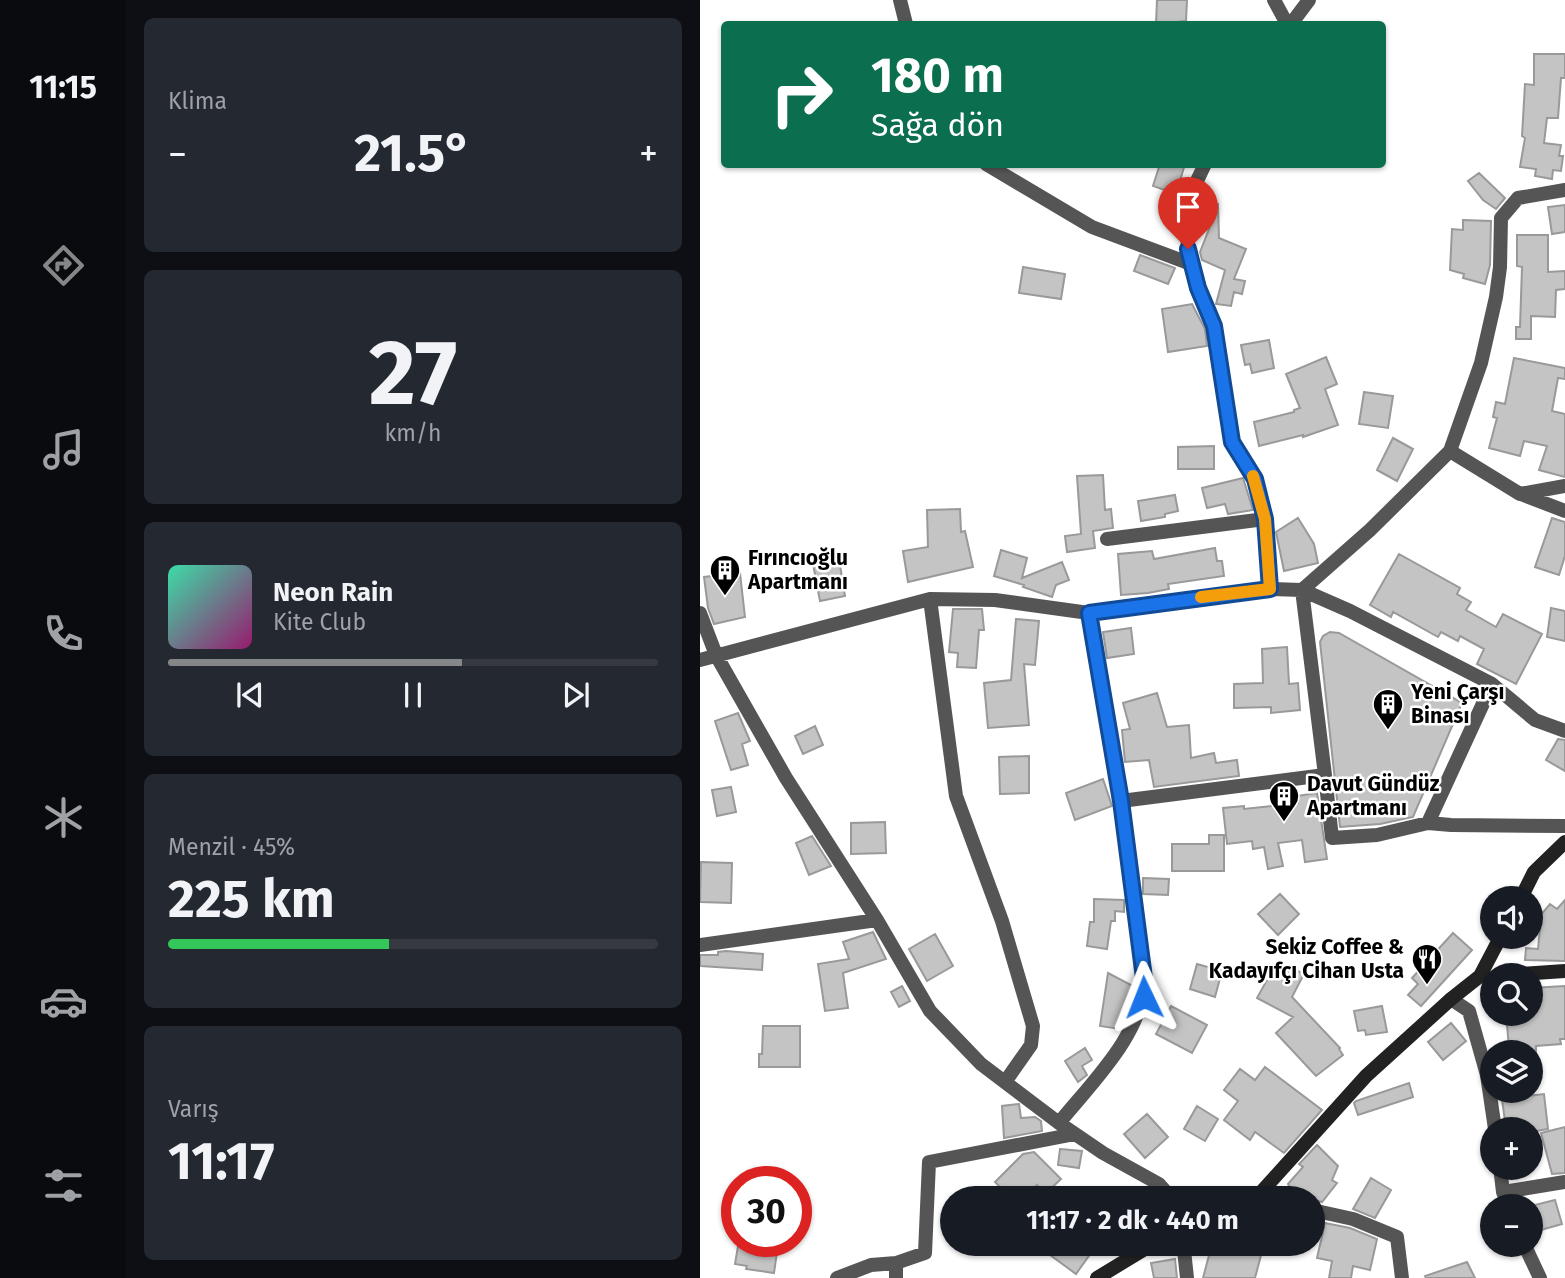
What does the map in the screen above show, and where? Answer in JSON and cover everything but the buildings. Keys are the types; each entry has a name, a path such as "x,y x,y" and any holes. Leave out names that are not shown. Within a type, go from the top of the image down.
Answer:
{"street":[{"path":"900,0 904,21"},
{"path":"1274,0 1287,21"},
{"path":"1292,21 1309,0"},
{"path":"993,168 1092,227 1191,264"},
{"path":"1203,168 1195,185 1186,235 1191,264 1214,326 1232,442 1255,479 1265,519 1270,589"},
{"path":"1302,590 1370,530 1450,451 1480,363 1496,297 1501,218 1518,198 1565,190"},
{"path":"1450,451 1520,494 1565,511"},
{"path":"1520,494 1565,486"},
{"path":"1107,538 1265,519"},
{"path":"700,660 930,599 995,600 1089,613 1270,589 1302,590 1350,611 1492,684 1535,720 1565,731"},
{"path":"1302,590 1332,838 1377,835 1428,823 1565,826"},
{"path":"930,599 956,796 1002,921 1033,1026 1031,1045 1005,1082"},
{"path":"700,612 716,655 786,778 877,920 930,1011 981,1064 1075,1134 1161,1186"},
{"path":"1059,1123 1130,1033 1144,997 1144,978 1121,801 1089,613"},
{"path":"1428,823 1492,684"},
{"path":"1121,801 1325,775"},
{"path":"1527,886 1534,872 1565,842"},
{"path":"700,944 877,920"},
{"path":"1543,972 1565,971"},
{"path":"1269,1186 1366,1076 1451,999 1480,980"},
{"path":"1451,999 1469,1012 1487,1075 1493,1117"},
{"path":"837,1278 871,1265 896,1270 925,1253 929,1162 1075,1134"},
{"path":"1523,1194 1565,1182"},
{"path":"1325,1213 1353,1219 1397,1237 1402,1278"},
{"path":"1097,1278 1133,1256"},
{"path":"1186,1256 1187,1278"},
{"path":"1530,1257 1540,1278"}],"slow traffic":[{"path":"1201,597 1270,589 1265,519 1253,476"}],"place":[{"name":"Fırıncıoğlu Apartmanı","path":"725,597"},
{"name":"Yeni Çarşı Binası","path":"1388,731"},
{"name":"Davut Gündüz Apartmanı","path":"1284,823"},
{"name":"Sekiz Coffee & Kadayıfçı Cihan Usta","path":"1427,986"}],"route":[{"path":"1144,997 1144,978 1121,801 1089,613 1270,589 1265,519 1255,479 1232,442 1214,326 1198,288 1188,249"}]}
